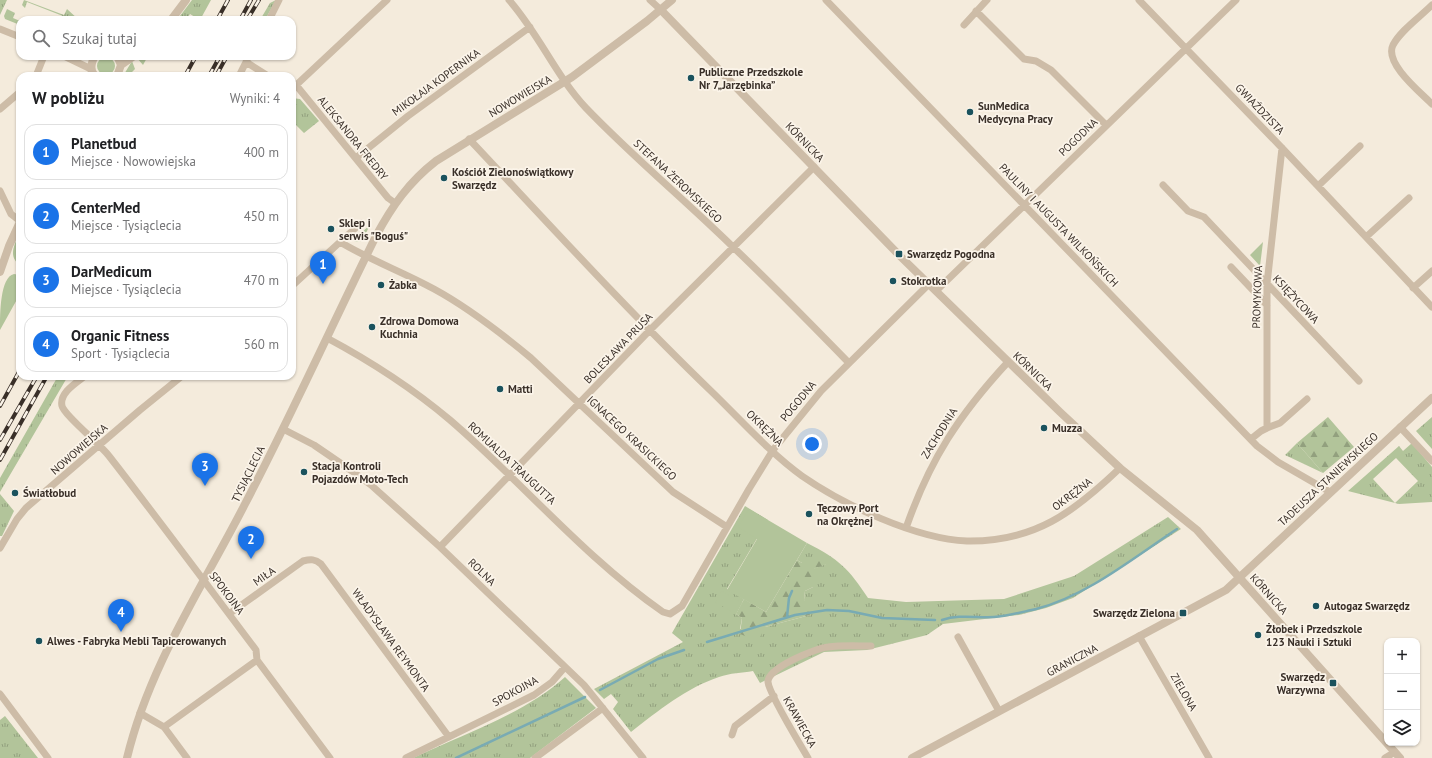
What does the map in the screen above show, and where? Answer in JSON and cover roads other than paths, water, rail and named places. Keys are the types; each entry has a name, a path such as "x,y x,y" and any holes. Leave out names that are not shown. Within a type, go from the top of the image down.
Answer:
{"street":[{"path":"174,16 186,0"},
{"path":"271,16 279,0"},
{"path":"296,85 387,0"},
{"name":"STEFANA ŻEROMSKIEGO","path":"509,0 530,27 565,82 576,96 607,129 733,247 848,363"},
{"name":"KÓRNICKA","path":"650,0 929,284 1008,362 1120,468 1191,525 1397,755"},
{"name":"NOWOWIEJSKA","path":"395,202 421,173 436,160 565,82 672,0"},
{"name":"PAULINY I AUGUSTA WILKOŃSKICH","path":"826,0 1251,439 1278,462 1330,492"},
{"name":"GWIAŹDZISTA","path":"1139,0 1282,148 1432,307"},
{"name":"POGODNA","path":"936,291 1236,0"},
{"path":"964,24 984,1"},
{"path":"1432,5 1397,40 1391,54 1397,66 1432,104"},
{"path":"976,11 1024,58 1036,61 1051,70 1106,125"},
{"name":"MIKOŁAJA KOPERNIKA","path":"356,158 408,116 530,27"},
{"path":"0,28 16,35"},
{"path":"38,72 42,60"},
{"path":"70,60 90,72"},
{"path":"93,60 91,64 93,72"},
{"path":"119,60 122,65"},
{"path":"119,72 122,65 129,60"},
{"path":"241,72 247,60"},
{"path":"249,60 263,72"},
{"name":"ALEKSANDRA FREDRY","path":"296,89 356,158 388,198 395,202"},
{"path":"0,109 16,95"},
{"name":"OKRĘŻNA","path":"469,139 649,331 773,450 797,472 852,505 906,528 957,540 986,540 1019,534 1043,526 1070,512 1089,498 1120,468"},
{"path":"1318,186 1360,146"},
{"name":"PROMYKOWA","path":"1267,428 1267,284 1282,148"},
{"name":"BOLESŁAWA PRUSA","path":"440,547 649,331 814,167"},
{"name":"KSIĘŻYCOWA","path":"1163,185 1188,211 1204,217 1359,382"},
{"path":"0,190 11,214 16,218"},
{"path":"1366,237 1409,198"},
{"name":"TYSIĄCLECIA","path":"127,758 140,713 164,654 246,504 366,256 395,202"},
{"path":"296,282 361,223"},
{"path":"0,272 16,231"},
{"path":"340,242 366,256"},
{"name":"IGNACEGO KRASICKIEGO","path":"366,256 435,290 486,322 532,358 673,492 727,527"},
{"path":"1231,267 1267,305"},
{"path":"1413,288 1432,271"},
{"name":"POGODNA","path":"673,614 682,606 773,450 821,391 929,284"},
{"name":"ROMUALDA TRAUGUTTA","path":"327,338 376,366 426,401 463,431 616,577 662,612 673,614"},
{"name":"ZACHODNIA","path":"906,528 924,480 955,426 969,406 1008,362"},
{"name":"SPOKOJNA","path":"80,380 66,392 62,399 62,407 70,417 100,445 204,581 256,650 257,660 330,758"},
{"name":"NOWOWIEJSKA","path":"0,548 21,514 175,380"},
{"name":"TADEUSZA STANIEWSKIEGO","path":"1239,577 1432,398"},
{"path":"1251,439 1261,431 1280,423 1307,399"},
{"path":"1400,427 1432,461"},
{"name":"ROLNA","path":"283,429 314,445 358,476 440,547 565,667 603,708 644,758"},
{"name":"MIŁA","path":"229,614 303,561 313,559"},
{"name":"WŁADYSŁAWA REYMONTA","path":"313,559 322,564 449,737"},
{"name":"GRANICZNA","path":"912,758 1226,590 1239,577"},
{"name":"ZIELONA","path":"1139,636 1209,758"},
{"path":"958,637 999,711"},
{"name":"KRAWIECKA","path":"808,758 768,684 769,677 776,670 816,649 828,646 871,646"},
{"path":"164,727 257,660"},
{"name":"SPOKOJNA","path":"406,758 534,695 548,685 565,667"},
{"path":"0,694 48,758"},
{"name":"KRAWIECKA","path":"732,736 735,726 774,696"},
{"path":"0,708 6,702"},
{"path":"535,758 603,708"},
{"path":"140,713 164,727 187,758"},
{"path":"1385,758 1397,755"}],"waterway":[{"path":"942,620 961,617 1004,616 1055,603 1091,586 1177,529"},
{"path":"787,617 789,598 792,591"},
{"path":"707,642 795,615 827,610 849,611 882,618 935,620"},
{"path":"600,690 658,659 684,650"},
{"path":"456,758 585,697"}],"railway":[{"path":"219,16 228,0"},
{"path":"242,16 251,0"},
{"path":"249,16 259,0"},
{"path":"187,72 194,60"},
{"path":"211,72 218,60"},
{"path":"218,72 225,60"},
{"path":"0,406 16,377"},
{"path":"0,440 35,380"},
{"path":"0,460 45,380"}],"place":[{"name":"Publiczne Przedszkole Nr 7„Jarzębinka”","path":"691,78"},
{"name":"SunMedica Medycyna Pracy","path":"970,112"},
{"name":"Kościół Zielonoświątkowy Swarzędz","path":"444,178"},
{"name":"Sklep i serwis \"Boguś\"","path":"331,229"},
{"name":"Swarzędz Pogodna","path":"899,254"},
{"name":"Stokrotka","path":"893,281"},
{"name":"Planetbud","path":"323,284"},
{"name":"Żabka","path":"381,285"},
{"name":"Zdrowa Domowa Kuchnia","path":"372,327"},
{"name":"Matti","path":"500,389"},
{"name":"Muzza","path":"1044,428"},
{"name":"Stacja Kontroli Pojazdów Moto-Tech","path":"304,472"},
{"name":"DarMedicum","path":"205,486"},
{"name":"Światłobud","path":"15,493"},
{"name":"Tęczowy Port na Okrężnej","path":"809,514"},
{"name":"CenterMed","path":"251,559"},
{"name":"Autogaz Swarzędz","path":"1316,606"},
{"name":"Swarzędz Zielona","path":"1183,613"},
{"name":"Organic Fitness","path":"121,632"},
{"name":"Żłobek i Przedszkole 123 Nauki i Sztuki","path":"1258,635"},
{"name":"Alwes - Fabryka Mebli Tapicerowanych","path":"39,641"},
{"name":"Swarzędz Warzywna","path":"1333,683"}]}
